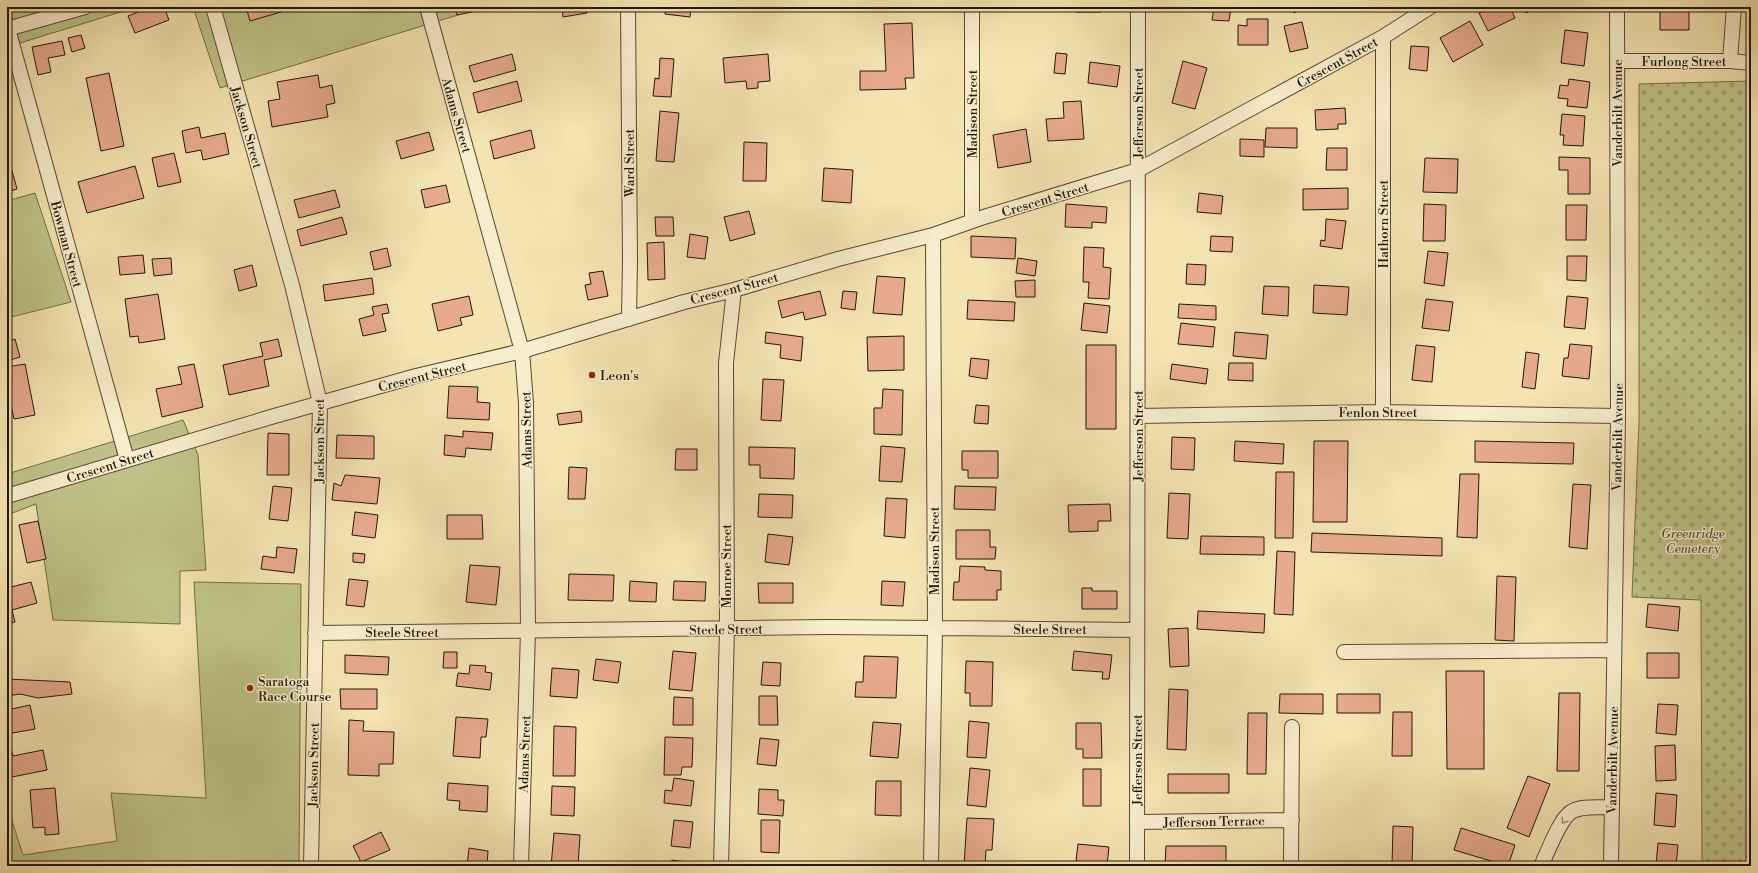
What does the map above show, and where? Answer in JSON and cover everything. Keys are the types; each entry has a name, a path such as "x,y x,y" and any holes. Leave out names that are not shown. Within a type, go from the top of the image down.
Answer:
{"street":[{"path":"8,29 85,7"},
{"name":"Jackson Street","path":"213,7 292,285 320,403 311,866"},
{"name":"Adams Street","path":"427,7 522,351 526,403 528,631 521,866"},
{"name":"Ward Street","path":"628,7 630,260 628,319"},
{"name":"Madison Street","path":"972,7 972,221"},
{"name":"Jefferson Street","path":"1137,866 1138,7"},
{"name":"Crescent Street","path":"7,496 320,403 416,376 522,351 684,302 734,290 838,259 932,235 972,221 1138,170 1383,37 1430,7"},
{"name":"Vanderbilt Avenue","path":"1611,866 1618,416 1617,7"},
{"path":"1730,61 1734,7"},
{"name":"Bowman Street","path":"8,29 127,460"},
{"name":"Hathorn Street","path":"1383,37 1383,412"},
{"name":"Furlong Street","path":"1617,62 1730,61 1751,63"},
{"name":"Madison Street","path":"931,866 935,629 932,235"},
{"name":"Monroe Street","path":"720,866 727,629 726,363 734,290"},
{"name":"Fenlon Street","path":"1138,416 1383,412 1618,416"},
{"name":"Steele Street","path":"315,633 727,629 1137,630"},
{"path":"1344,652 1614,650"},
{"path":"1291,866 1292,727"},
{"path":"1541,866 1563,820 1572,811 1584,808 1611,807"},
{"name":"Jefferson Terrace","path":"1137,822 1292,820"}],"green space":[{"path":"7,7 137,7 7,47"},
{"path":"193,7 484,7 220,88"},
{"name":"Greenridge Cemetery","path":"1751,81 1751,866 1702,866 1701,600 1632,597 1639,422 1639,84"},
{"path":"35,193 71,302 7,318 7,201"},
{"path":"183,420 198,455 206,570 180,571 180,624 53,620 36,504 7,515 7,474"},
{"name":"Saratoga Race Course","path":"194,582 301,584 299,866 7,866 7,805 23,855 117,841 111,793 206,798"}],"building":[{"path":"151,7 164,7 169,20 135,33 128,16"},
{"path":"246,7 298,7 250,21"},
{"path":"455,7 496,7 457,15"},
{"path":"562,7 586,7 587,13 563,17"},
{"path":"666,7 691,7 690,17 665,14"},
{"path":"1076,7 1101,7 1101,12 1076,12"},
{"path":"1214,7 1231,7 1229,21 1212,20"},
{"path":"1291,7 1303,7 1294,13"},
{"path":"1390,7 1390,8 1375,8"},
{"path":"1491,7 1510,7 1515,18 1488,31 1479,13"},
{"path":"1523,7 1536,7 1526,13"},
{"path":"1660,9 1689,9 1689,30 1660,30"},
{"path":"1247,19 1268,19 1268,45 1238,45 1238,25 1247,26"},
{"path":"1470,21 1483,45 1453,62 1440,38"},
{"path":"1302,22 1308,48 1290,52 1284,26"},
{"path":"912,23 914,78 905,78 906,89 860,90 860,71 886,71 884,24"},
{"path":"1565,30 1588,33 1584,66 1561,63"},
{"path":"81,35 85,48 72,52 68,38"},
{"path":"62,41 65,55 48,58 51,72 38,75 32,47"},
{"path":"1411,46 1429,47 1427,71 1409,69"},
{"path":"1056,53 1067,54 1065,74 1054,73"},
{"path":"512,54 516,70 474,82 469,66"},
{"path":"768,54 770,81 758,82 758,88 747,89 746,81 725,83 723,58"},
{"path":"660,58 674,59 671,97 653,96 655,78 659,79"},
{"path":"1183,61 1207,68 1195,109 1172,103"},
{"path":"1090,62 1120,66 1117,87 1088,83"},
{"path":"109,73 124,146 101,151 86,78"},
{"path":"318,75 320,88 332,85 335,103 326,105 328,117 272,127 268,101 280,99 277,82"},
{"path":"1569,79 1590,82 1587,108 1567,106 1568,99 1558,98 1560,85 1568,86"},
{"path":"517,81 522,101 478,113 473,93"},
{"path":"1081,101 1084,139 1048,141 1046,119 1064,118 1063,102"},
{"path":"1345,108 1346,124 1338,124 1338,129 1316,130 1315,110"},
{"path":"660,111 679,113 674,162 656,161"},
{"path":"1562,114 1585,116 1583,146 1563,145 1564,135 1560,135"},
{"path":"199,127 201,138 225,133 229,154 203,160 201,150 186,153 182,131"},
{"path":"1266,128 1297,128 1297,148 1265,147"},
{"path":"1026,129 1031,162 998,168 993,135"},
{"path":"531,130 535,148 494,159 490,141"},
{"path":"429,132 434,150 401,159 396,141"},
{"path":"1240,139 1264,140 1264,157 1240,156"},
{"path":"744,142 767,143 766,181 743,181"},
{"path":"1327,148 1347,148 1347,170 1326,170"},
{"path":"174,153 181,182 158,187 152,158"},
{"path":"1559,157 1590,158 1590,194 1568,194 1568,170 1559,170"},
{"path":"1425,158 1458,159 1457,193 1423,192"},
{"path":"135,166 144,198 87,213 78,182"},
{"path":"11,167 17,189 7,192 7,168"},
{"path":"824,168 853,170 851,203 822,201"},
{"path":"446,185 450,202 425,208 421,190"},
{"path":"1348,188 1348,209 1303,210 1303,189"},
{"path":"335,190 340,207 299,218 294,200"},
{"path":"1199,193 1223,196 1221,214 1197,212"},
{"path":"1066,204 1107,207 1106,223 1092,222 1092,228 1065,227"},
{"path":"1424,204 1446,205 1445,241 1423,241"},
{"path":"1566,205 1587,205 1586,240 1566,240"},
{"path":"749,211 755,234 730,241 724,217"},
{"path":"342,217 347,234 301,246 297,230"},
{"path":"655,217 673,217 674,236 656,236"},
{"path":"1326,219 1346,221 1342,249 1320,246 1321,240 1325,241"},
{"path":"690,234 708,237 705,259 687,257"},
{"path":"971,236 1016,238 1015,259 971,257"},
{"path":"1211,236 1233,237 1232,252 1210,251"},
{"path":"664,242 665,279 648,280 647,243"},
{"path":"1084,247 1104,248 1103,267 1111,268 1109,299 1088,298 1089,282 1083,282"},
{"path":"387,248 391,266 374,270 370,252"},
{"path":"1428,251 1448,253 1444,286 1424,283"},
{"path":"143,255 145,273 120,275 118,257"},
{"path":"1567,256 1587,256 1586,281 1567,280"},
{"path":"171,258 172,274 154,276 152,259"},
{"path":"1018,258 1037,261 1035,276 1016,273"},
{"path":"1187,264 1206,265 1205,285 1186,284"},
{"path":"252,265 257,286 239,291 234,270"},
{"path":"603,271 608,296 588,300 585,285 591,284 589,273"},
{"path":"877,276 905,278 902,315 873,313"},
{"path":"372,278 374,294 325,301 323,285"},
{"path":"1035,280 1035,297 1016,297 1015,281"},
{"path":"1314,285 1349,287 1347,315 1313,313"},
{"path":"1264,286 1289,287 1288,316 1262,314"},
{"path":"820,291 826,315 805,320 803,312 782,318 778,301"},
{"path":"843,291 857,292 855,310 841,308"},
{"path":"158,294 165,339 139,343 138,336 130,337 125,299"},
{"path":"469,296 473,315 460,318 462,325 438,331 432,304"},
{"path":"1567,296 1588,298 1585,329 1564,327"},
{"path":"1426,299 1453,302 1449,331 1422,328"},
{"path":"968,300 1015,302 1014,321 967,319"},
{"path":"1084,303 1110,306 1107,333 1081,330"},
{"path":"387,304 389,313 382,314 386,331 363,336 359,319 374,315 372,307"},
{"path":"1179,304 1216,306 1216,320 1178,318"},
{"path":"1181,323 1215,327 1213,347 1178,344"},
{"path":"766,332 803,337 801,361 780,358 781,345 765,343"},
{"path":"1235,332 1268,335 1266,359 1233,356"},
{"path":"904,336 904,370 868,371 867,337"},
{"path":"15,339 20,357 7,361 7,342"},
{"path":"278,339 282,356 264,360 269,386 229,395 223,365 263,356 260,343"},
{"path":"1570,344 1592,346 1589,379 1562,376 1564,358 1568,358"},
{"path":"1086,345 1116,345 1116,429 1086,429"},
{"path":"1416,345 1435,347 1432,382 1412,380"},
{"path":"1526,352 1539,354 1535,389 1522,387"},
{"path":"971,358 989,360 987,379 969,376"},
{"path":"1229,363 1253,363 1253,381 1228,380"},
{"path":"25,364 35,415 14,419 11,405 7,406 7,367"},
{"path":"194,364 203,407 162,417 156,389 182,384 178,367"},
{"path":"1172,364 1208,369 1206,384 1170,379"},
{"path":"763,379 784,380 781,421 761,420"},
{"path":"449,386 478,387 477,402 490,403 489,420 447,418"},
{"path":"883,389 903,390 902,435 874,434 874,408 882,408"},
{"path":"976,405 989,406 988,424 974,423"},
{"path":"581,411 582,422 559,425 557,414"},
{"path":"463,431 493,433 491,450 466,448 465,457 444,455 445,435 463,437"},
{"path":"268,433 289,434 289,475 267,475"},
{"path":"337,435 374,436 374,459 336,458"},
{"path":"1172,437 1195,438 1194,470 1171,469"},
{"path":"1235,441 1284,444 1283,464 1234,461"},
{"path":"1314,441 1348,441 1347,522 1313,522"},
{"path":"1475,441 1574,443 1573,464 1475,462"},
{"path":"881,446 905,448 902,482 879,481"},
{"path":"749,447 795,448 794,479 760,478 760,465 749,465"},
{"path":"676,449 697,449 697,470 675,470"},
{"path":"962,451 998,451 998,478 968,478 968,470 962,470"},
{"path":"569,467 587,468 585,499 568,499"},
{"path":"1276,472 1294,472 1293,538 1275,538"},
{"path":"1460,474 1479,474 1477,538 1457,537"},
{"path":"345,475 380,478 377,504 332,500 334,483 341,486"},
{"path":"1573,484 1591,485 1587,549 1569,547"},
{"path":"273,486 292,488 288,521 269,519"},
{"path":"955,486 996,487 995,510 954,509"},
{"path":"1169,493 1190,494 1188,539 1167,538"},
{"path":"759,494 793,495 792,518 758,517"},
{"path":"886,498 907,499 905,538 884,536"},
{"path":"1110,504 1111,521 1098,521 1098,531 1069,532 1068,505"},
{"path":"355,512 378,515 375,538 352,535"},
{"path":"447,515 482,515 483,539 447,539"},
{"path":"38,521 46,559 27,563 19,525"},
{"path":"956,530 990,530 990,547 996,547 995,559 956,559"},
{"path":"1312,533 1442,538 1442,556 1311,552"},
{"path":"768,534 793,537 789,565 765,562"},
{"path":"1201,536 1264,537 1264,555 1200,554"},
{"path":"277,547 297,549 294,573 261,569 263,556 276,558"},
{"path":"1277,551 1295,552 1293,615 1274,614"},
{"path":"353,553 365,554 364,563 353,562"},
{"path":"470,565 500,567 496,605 466,602"},
{"path":"960,566 985,567 985,570 1001,571 1001,590 997,590 997,600 953,600 954,582 959,582"},
{"path":"569,574 614,575 613,601 568,600"},
{"path":"1497,576 1516,577 1514,641 1495,640"},
{"path":"349,579 368,581 364,607 346,605"},
{"path":"630,581 657,583 656,602 629,601"},
{"path":"674,581 706,582 705,601 673,600"},
{"path":"882,581 905,582 903,606 881,605"},
{"path":"31,582 37,603 12,610 15,622 7,624 7,588"},
{"path":"758,583 793,583 793,603 759,603"},
{"path":"1082,588 1092,588 1092,591 1117,591 1117,609 1082,609"},
{"path":"1648,604 1680,607 1678,631 1646,627"},
{"path":"1198,611 1265,614 1264,633 1197,629"},
{"path":"1188,628 1189,666 1170,667 1168,629"},
{"path":"673,651 696,653 692,691 669,689"},
{"path":"1074,651 1112,655 1109,679 1102,679 1103,672 1072,670"},
{"path":"444,652 457,652 457,668 443,668"},
{"path":"1647,653 1679,653 1679,678 1647,678"},
{"path":"345,655 389,657 388,675 345,673"},
{"path":"864,656 898,657 896,698 855,697 856,682 863,682"},
{"path":"596,659 621,662 618,683 593,680"},
{"path":"966,661 993,662 992,706 970,706 970,693 965,693"},
{"path":"763,662 781,663 780,686 761,685"},
{"path":"470,665 486,666 485,672 492,673 490,690 456,686 458,673 469,674"},
{"path":"552,668 579,670 577,698 550,696"},
{"path":"1446,671 1484,671 1484,769 1447,769"},
{"path":"7,679 70,682 72,694 38,698 20,694 7,696"},
{"path":"340,689 377,689 377,709 341,709"},
{"path":"1169,689 1188,690 1186,750 1167,749"},
{"path":"1559,693 1580,693 1579,771 1557,771"},
{"path":"1280,694 1323,694 1323,714 1279,713"},
{"path":"1337,694 1380,694 1380,713 1337,713"},
{"path":"759,696 777,696 778,725 759,725"},
{"path":"674,697 693,698 693,725 673,725"},
{"path":"1658,704 1678,705 1676,735 1656,733"},
{"path":"30,705 35,729 7,734 7,710"},
{"path":"1393,712 1412,712 1412,756 1392,756"},
{"path":"1248,713 1267,713 1266,774 1247,774"},
{"path":"456,717 488,719 486,737 481,737 480,758 453,756"},
{"path":"349,720 364,721 363,731 394,732 393,764 379,764 379,776 348,775"},
{"path":"969,721 989,723 986,758 967,757"},
{"path":"873,722 901,724 898,758 870,756"},
{"path":"1076,723 1101,723 1102,758 1083,758 1083,749 1076,749"},
{"path":"554,726 576,727 575,776 553,776"},
{"path":"665,737 693,738 692,767 682,767 681,775 664,775"},
{"path":"760,738 779,740 776,766 757,764"},
{"path":"1675,745 1676,780 1656,781 1655,746"},
{"path":"11,748 13,756 43,750 47,770 7,778 7,749"},
{"path":"970,768 990,770 986,807 967,805"},
{"path":"1083,769 1101,769 1101,806 1083,806"},
{"path":"1168,774 1229,774 1229,793 1168,793"},
{"path":"1528,776 1550,784 1529,837 1507,828"},
{"path":"674,778 694,781 691,806 664,803 665,790 672,791"},
{"path":"876,781 901,781 901,816 875,815"},
{"path":"448,783 488,786 487,812 459,810 460,801 447,800"},
{"path":"552,786 575,787 574,816 551,815"},
{"path":"55,788 59,834 45,835 45,827 33,828 30,790"},
{"path":"759,789 778,790 778,800 784,800 783,816 758,814"},
{"path":"1656,793 1677,795 1675,827 1654,825"},
{"path":"967,818 994,819 992,850 986,850 985,866 964,866"},
{"path":"674,820 693,822 690,848 671,846"},
{"path":"761,820 780,820 779,853 761,852"},
{"path":"1393,826 1413,827 1412,866 1392,866"},
{"path":"1461,828 1515,845 1508,866 1454,850"},
{"path":"381,832 390,850 361,862 353,846"},
{"path":"554,833 580,835 578,866 551,866"},
{"path":"1658,843 1678,845 1676,866 1656,866"},
{"path":"1078,844 1109,847 1107,865 1076,861"},
{"path":"1166,846 1226,846 1226,865 1165,865"},
{"path":"469,848 488,851 487,866 467,866"},
{"path":"672,860 694,863 694,866 671,866"}],"place":[{"name":"Leon's","path":"592,375"},
{"name":"Saratoga Race Course","path":"250,688"}]}
